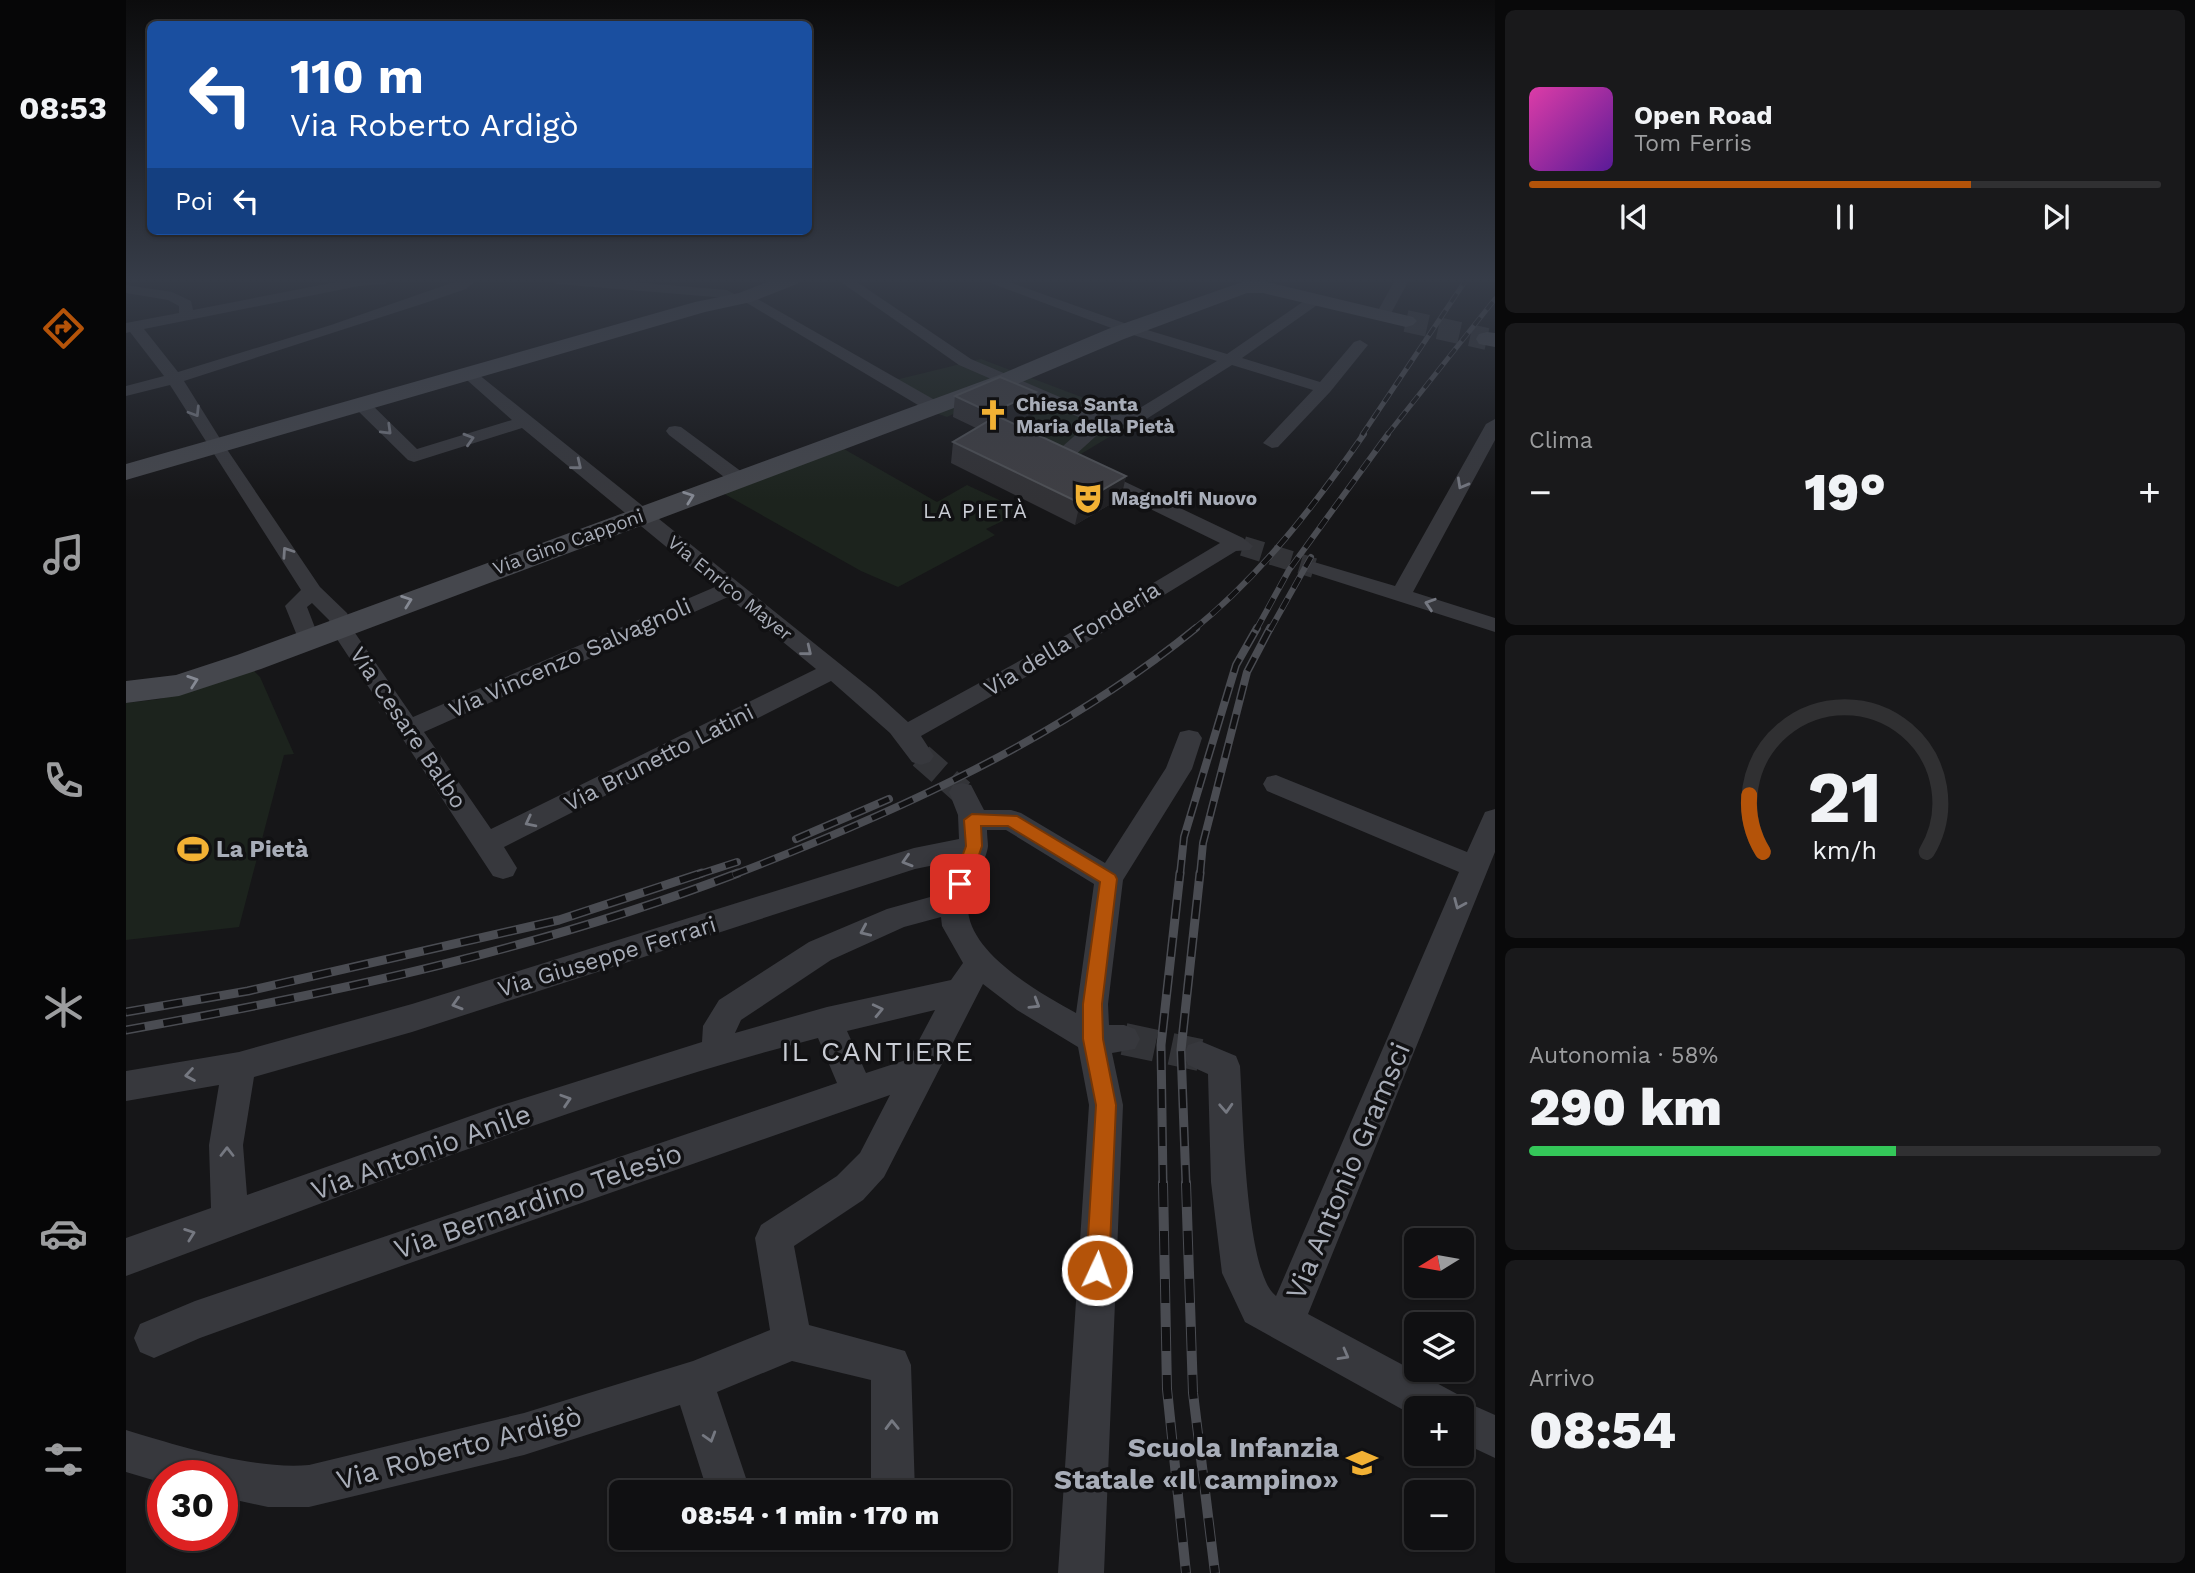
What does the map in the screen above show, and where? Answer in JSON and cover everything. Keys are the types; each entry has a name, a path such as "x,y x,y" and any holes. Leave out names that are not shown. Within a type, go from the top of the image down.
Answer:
{"street":[{"name":"Via Cesare Balbo","path":"152,353 174,379 312,591 343,625 344,633 502,868"},
{"path":"126,391 255,353"},
{"path":"126,472 530,353"},
{"path":"837,353 934,407"},
{"path":"952,353 965,362 1101,421 1134,419 1238,353"},
{"name":"Via Gino Capponi","path":"126,692 179,685 1007,380 1071,353"},
{"path":"1208,353 1324,388"},
{"path":"1272,443 1353,353"},
{"name":"Via Enrico Mayer","path":"467,373 832,671 906,734 921,756"},
{"path":"361,404 414,456 524,422"},
{"name":"Via della Fonderia","path":"906,734 1239,544 1060,458 1101,421"},
{"path":"1401,595 1495,424"},
{"path":"675,431 739,479"},
{"path":"1314,568 1495,625"},
{"name":"Via Vincenzo Salvagnoli","path":"410,728 730,588"},
{"path":"308,638 296,606 312,591"},
{"name":"Via Brunetto Latini","path":"486,844 832,671"},
{"path":"1081,1573 1108,1039 1092,1004 1109,879 1179,769 1189,738"},
{"path":"1276,784 1475,867"},
{"path":"893,1480 891,1365 792,1341 774,1238 850,1188 872,1165 970,978 953,902 973,833 971,807 962,792"},
{"name":"Via Antonio Gramsci","path":"1200,1055 1224,1066 1229,1182 1241,1273 1259,1308 1284,1322 1495,819"},
{"path":"973,833 1011,820 1109,879"},
{"name":"Via Giuseppe Ferrari","path":"126,1086 240,1067 425,1014 914,859 973,833"},
{"path":"717,1052 719,1026 730,1010 820,951 897,917 953,902"},
{"path":"970,978 1016,992 1108,1039"},
{"name":"Via Antonio Anile","path":"126,1257 556,1103 717,1052 970,978"},
{"path":"827,1021 858,1092"},
{"path":"230,1220 226,1145 240,1067"},
{"name":"Via Bernardino Telesio","path":"154,1338 195,1320 353,1264 923,1069"},
{"path":"1284,1322 1419,1396"},
{"name":"Via Roberto Ardigò","path":"238,1480 267,1487 314,1488 341,1478 524,1434 693,1381 792,1341"},
{"path":"693,1381 725,1480"},
{"path":"1474,1426 1495,1437"},
{"name":"Via Roberto Ardigò","path":"126,1451 155,1460"}],"shaded area":[{"path":"981,359 1129,415 1134,422 1071,460 997,434 1037,413 996,394 947,417 927,410 887,382"},
{"path":"844,449 937,502 967,485 1023,511 986,529 995,535 898,587 861,571 721,492"},
{"name":"La Pietà","path":"252,669 260,677 294,754 284,755 239,927 126,940 126,703 160,699"}],"building":[{"path":"1000,377 1036,392 991,413 955,396"},
{"path":"997,416 1126,476 1080,503 953,442"}],"tunnel":[{"path":"1243,546 1314,568"},
{"path":"921,756 962,792"},
{"path":"1124,1039 1200,1055"}],"railway":[{"path":"1362,435 1417,353"},
{"path":"1387,435 1452,353"},
{"path":"1193,630 1242,586 1286,538 1364,434"},
{"path":"1256,630 1289,570 1388,434"},
{"path":"1270,630 1311,557"},
{"path":"733,875 855,826 975,770 1089,704 1144,668 1196,628"},
{"path":"1180,875 1184,837 1236,665 1257,628"},
{"path":"1200,875 1203,843 1247,672 1270,628"},
{"path":"796,839 889,799"},
{"path":"697,875 737,862"},
{"path":"126,1012 248,991 559,920 702,873"},
{"path":"126,1030 282,1001 436,966 588,924 738,873"},
{"path":"1163,1184 1161,1045 1180,873"},
{"path":"1186,1184 1181,1050 1200,873"},
{"path":"1163,1183 1167,1389 1186,1573"},
{"path":"1186,1183 1193,1393 1215,1573"}],"place":[{"name":"Chiesa Santa Maria della Pietà","path":"993,415"},
{"name":"Magnolfi Nuovo","path":"1088,498"},
{"name":"La Pietà","path":"193,849"},
{"name":"Scuola Infanzia Statale «Il campino»","path":"1362,1463"}],"district":[{"name":"LA PIETÀ","path":"976,510"},
{"name":"IL CANTIERE","path":"878,1051"}],"route":[{"path":"960,884 974,846 972,820 1011,820 1109,879 1092,1004 1093,1039 1106,1105 1097,1270"}]}
